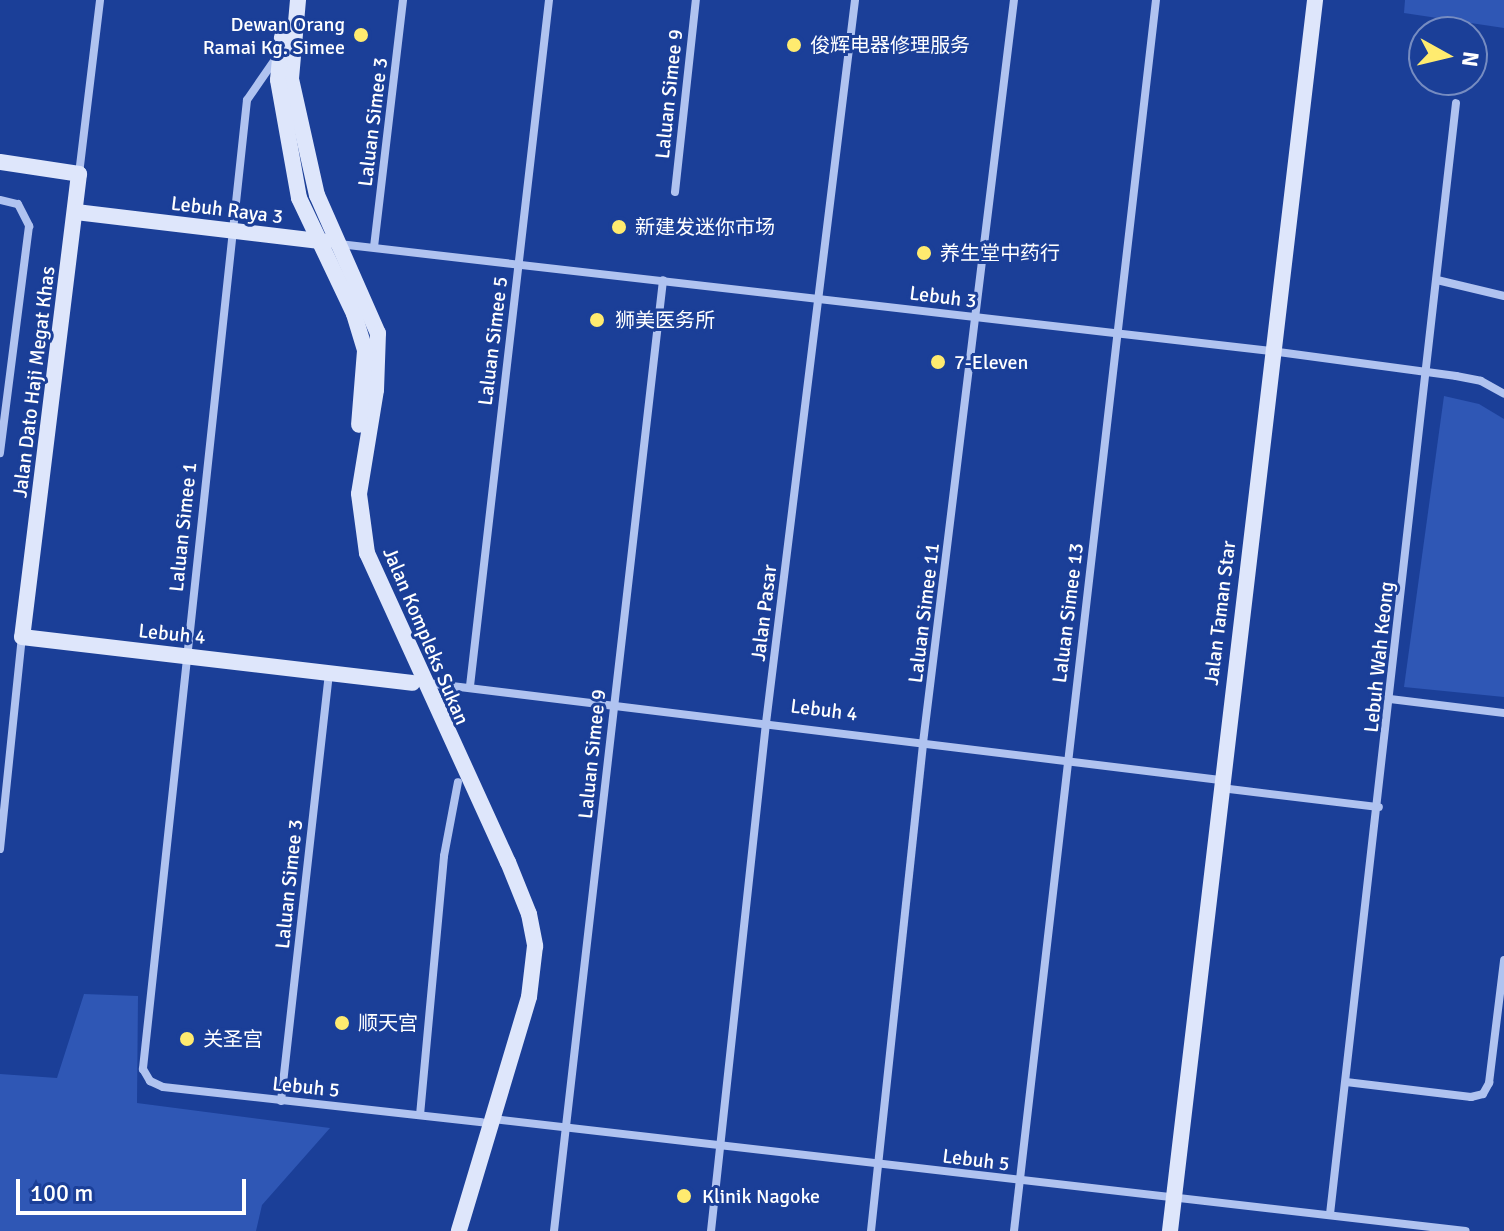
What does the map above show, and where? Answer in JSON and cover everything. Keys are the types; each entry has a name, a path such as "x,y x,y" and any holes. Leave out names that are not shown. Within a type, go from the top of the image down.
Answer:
{"main road":[{"name":"Jalan Kompleks Sukan","path":"288,0 280,54 284,121 299,198 365,351 351,483 353,527 458,782 517,909 527,959 459,1231"},
{"name":"Jalan Kompleks Sukan","path":"298,0 291,79 317,195 372,311 380,352 359,494 363,535 417,683 508,862 532,927 531,987 448,1231"},
{"name":"Jalan Taman Star","path":"1170,1231 1271,351 1315,0"},
{"path":"0,162 79,174"},
{"name":"Jalan Dato Haji Megat Khas","path":"22,637 79,174"},
{"name":"Lebuh Raya 3","path":"76,212 339,244"},
{"name":"Lebuh 4","path":"22,637 417,683"}],"street":[{"name":"Jalan Dato Haji Megat Khas","path":"79,174 100,0"},
{"name":"Laluan Simee 3","path":"374,247 403,0"},
{"name":"Laluan Simee 5","path":"470,686 549,0"},
{"name":"Laluan Simee 9","path":"675,192 696,0"},
{"name":"Jalan Pasar","path":"711,1231 766,723 855,0"},
{"name":"Laluan Simee 11","path":"871,1231 923,743 978,317 1014,0"},
{"name":"Laluan Simee 13","path":"1014,1231 1156,0"},
{"name":"Laluan Simee 1","path":"142,1062 247,100 280,54"},
{"name":"Lebuh Wah Keong","path":"1330,1214 1379,807 1456,103"},
{"path":"0,200 24,209 29,226 0,453"},
{"name":"Lebuh Raya 3","path":"339,244 374,247"},
{"name":"Lebuh 3","path":"374,247 1271,351 1481,381 1504,394"},
{"name":"Laluan Simee 9","path":"554,1231 663,280"},
{"path":"1437,280 1504,296"},
{"name":"Jalan Dato Haji Megat Khas","path":"0,849 22,637"},
{"name":"Laluan Simee 3","path":"281,1101 329,671"},
{"name":"Lebuh 4","path":"417,683 470,686 1066,761 1379,807"},
{"path":"1390,699 1504,713"},
{"path":"420,1115 444,856 458,782"},
{"path":"1346,1082 1471,1097 1483,1094 1489,1083 1504,960"},
{"name":"Lebuh 5","path":"142,1062 150,1081 163,1087 420,1115 486,1119 1466,1231"}],"shaded area":[{"path":"1405,0 1504,0 1504,28 1488,26 1488,16 1404,13"},
{"path":"1444,396 1479,404 1504,419 1504,697 1404,687"},
{"path":"84,994 138,996 137,1103 330,1128 262,1205 256,1231 0,1231 0,1074 57,1078"}],"place":[{"name":"Dewan Orang Ramai Kg. Simee","path":"361,35"},
{"name":"俊辉电器修理服务","path":"794,45"},
{"name":"新建发迷你市场","path":"619,227"},
{"name":"养生堂中药行","path":"924,253"},
{"name":"狮美医务所","path":"597,320"},
{"name":"7-Eleven","path":"938,362"},
{"name":"顺天宫","path":"342,1023"},
{"name":"关圣宫","path":"187,1039"},
{"name":"Klinik Nagoke","path":"684,1196"}]}
